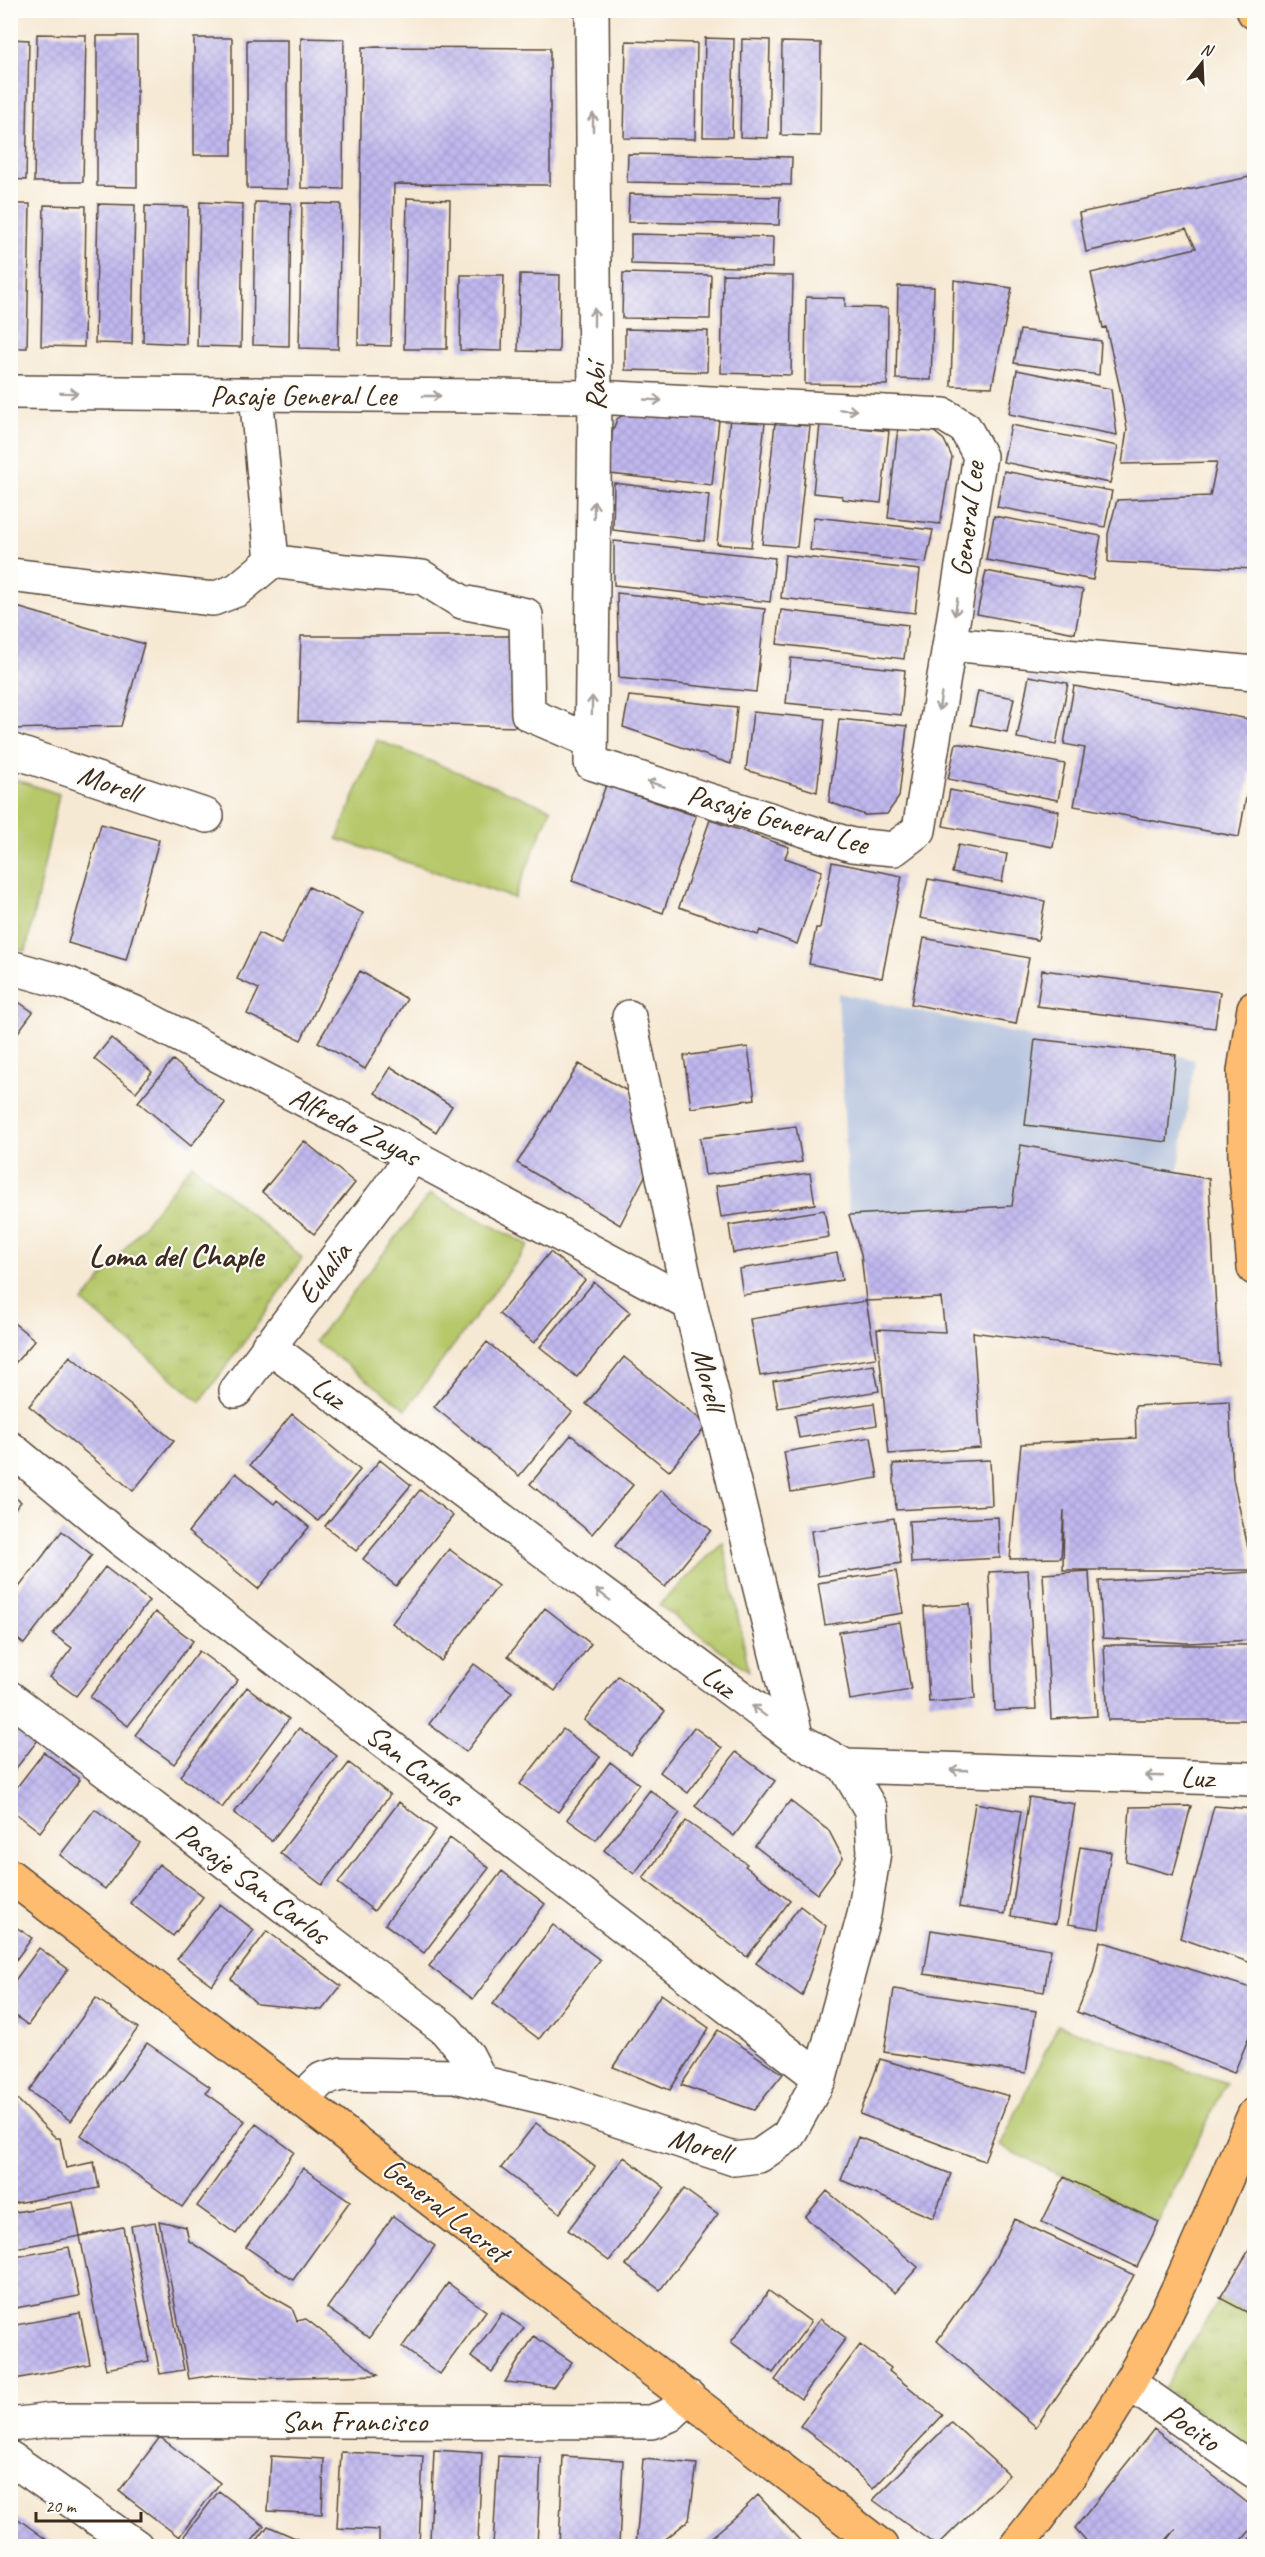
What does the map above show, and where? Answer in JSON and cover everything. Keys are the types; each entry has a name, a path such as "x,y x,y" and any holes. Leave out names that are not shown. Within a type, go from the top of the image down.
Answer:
{"main road":[{"path":"1254,1008 1244,1083 1245,1164 1254,1268"},
{"name":"General Lacret","path":"10,1876 689,2397 880,2547"},
{"path":"1016,2547 1056,2497 1129,2384 1168,2307 1254,2115"}],"street":[{"name":"Rabí","path":"591,752 595,397 592,10"},
{"name":"Pasaje General Lee","path":"10,392 595,397"},
{"path":"10,575 213,599 237,590 272,561 256,394"},
{"name":"General Lee","path":"595,397 944,415 965,428 980,456 950,644"},
{"name":"Pasaje General Lee","path":"272,561 346,571 422,577 462,602 526,615 528,714 591,752 852,845 894,849 919,830 950,644"},
{"path":"950,644 1254,673"},
{"name":"Morell","path":"10,750 207,816"},
{"name":"Alfredo Zayas","path":"10,967 67,983 138,1014 413,1156 690,1304"},
{"name":"Morell","path":"629,1017 690,1304 797,1739"},
{"name":"Eulalia","path":"236,1391 413,1156"},
{"name":"Luz","path":"268,1347 797,1739 845,1766 1254,1779"},
{"name":"San Carlos","path":"10,1449 122,1540 820,2078"},
{"name":"Pasaje San Carlos","path":"10,1698 445,2029 468,2056 481,2080"},
{"name":"Morell","path":"302,2099 322,2079 342,2074 455,2076 481,2080 563,2102 734,2159 759,2156 788,2136 820,2078 864,1915 874,1852 871,1810 845,1766"},
{"name":"Pocito","path":"1129,2384 1254,2471"},
{"name":"San Francisco","path":"10,2426 51,2420 651,2422 670,2415 689,2397"},
{"path":"10,2458 136,2547"}],"shaded area":[{"path":"838,993 1035,1038 1176,1055 1195,1060 1178,1173 1021,1145 1012,1206 849,1215"}],"green space":[{"path":"377,740 551,809 514,898 337,839"},
{"path":"11,778 59,794 26,951 11,948"},
{"path":"192,1164 302,1258 278,1296 200,1402 83,1302"},
{"path":"430,1194 529,1245 406,1409 315,1341"},
{"path":"723,1542 749,1671 659,1605"},
{"path":"1058,2025 1226,2083 1158,2222 1000,2146"},
{"path":"1220,2298 1254,2316 1254,2450 1164,2388"}],"building":[{"path":"37,34 86,35 83,182 34,182"},
{"path":"97,36 137,36 137,187 97,186"},
{"path":"194,38 232,38 232,155 194,155"},
{"path":"301,38 344,39 343,189 301,188"},
{"path":"705,38 734,39 732,137 703,137"},
{"path":"10,39 29,40 26,180 10,179"},
{"path":"742,39 770,40 768,138 740,137"},
{"path":"247,40 287,40 287,189 247,188"},
{"path":"626,41 697,43 695,139 624,138"},
{"path":"782,42 821,43 820,136 781,135"},
{"path":"362,47 550,48 550,185 394,184 391,346 358,345"},
{"path":"628,154 792,157 791,185 627,182"},
{"path":"1254,176 1254,569 1108,562 1108,534 1117,500 1210,496 1217,462 1122,464 1127,429 1106,327 1103,328 1091,273 1196,248 1186,229 1086,252 1079,213"},
{"path":"629,194 780,197 779,225 628,222"},
{"path":"407,198 450,200 447,349 404,349"},
{"path":"200,202 243,204 241,347 197,346"},
{"path":"255,202 291,203 289,346 253,345"},
{"path":"302,203 341,204 338,349 299,348"},
{"path":"10,204 30,204 27,348 10,348"},
{"path":"98,204 135,205 132,344 95,343"},
{"path":"44,205 86,206 84,347 41,346"},
{"path":"145,206 188,207 186,344 143,342"},
{"path":"631,234 773,237 772,268 631,264"},
{"path":"623,273 711,275 710,319 622,318"},
{"path":"520,274 560,275 559,352 518,351"},
{"path":"723,274 793,276 791,375 721,373"},
{"path":"461,275 504,275 502,351 460,350"},
{"path":"954,280 1012,288 992,387 951,386"},
{"path":"898,286 934,287 931,380 896,379"},
{"path":"806,297 845,298 845,307 888,308 887,385 805,384"},
{"path":"625,329 708,331 707,372 625,370"},
{"path":"1020,330 1101,341 1099,375 1014,363"},
{"path":"1017,370 1111,389 1117,435 1009,414"},
{"path":"626,413 719,420 712,485 610,474 612,433 617,419"},
{"path":"730,418 765,422 751,547 717,544"},
{"path":"775,423 810,426 797,547 762,544"},
{"path":"820,424 889,431 881,503 813,493"},
{"path":"1011,425 1118,446 1110,483 1003,462"},
{"path":"898,427 932,430 944,440 952,457 940,524 888,518"},
{"path":"1004,471 1112,491 1105,527 997,507"},
{"path":"614,483 709,495 704,541 613,530"},
{"path":"994,516 1101,536 1093,580 986,560"},
{"path":"814,517 933,530 926,563 810,550"},
{"path":"614,541 775,558 770,602 614,585"},
{"path":"785,555 920,570 915,613 781,598"},
{"path":"986,571 1083,590 1075,633 977,614"},
{"path":"617,593 765,609 756,692 619,678"},
{"path":"10,605 144,644 121,726 10,729"},
{"path":"781,610 908,625 904,659 777,644"},
{"path":"301,636 512,636 520,727 298,721"},
{"path":"791,658 905,670 901,715 786,703"},
{"path":"1029,676 1068,683 1056,745 1017,738"},
{"path":"1074,686 1254,720 1254,753 1239,837 1074,806 1085,748 1064,744"},
{"path":"978,691 1014,698 1007,732 971,725"},
{"path":"629,696 737,707 731,764 623,727"},
{"path":"753,712 825,719 817,792 746,770"},
{"path":"839,719 907,726 899,797 887,814 865,815 829,802"},
{"path":"956,743 1065,764 1058,800 948,779"},
{"path":"606,785 696,816 663,913 572,881"},
{"path":"950,790 1059,811 1053,847 943,826"},
{"path":"710,820 789,847 785,858 822,871 797,944 760,930 758,935 679,907"},
{"path":"101,824 159,840 126,960 68,943"},
{"path":"958,845 1007,854 1002,882 952,873"},
{"path":"832,862 902,876 882,978 809,964 816,928 820,928"},
{"path":"928,879 1045,901 1038,940 920,918"},
{"path":"309,887 363,913 301,1040 247,1014 259,989 237,979 259,933 281,944"},
{"path":"924,938 1029,958 1016,1024 911,1004"},
{"path":"1042,970 1220,992 1215,1028 1037,1006"},
{"path":"360,971 407,999 365,1069 318,1042"},
{"path":"10,996 33,1012 10,1043"},
{"path":"111,1038 152,1072 136,1092 94,1059"},
{"path":"1035,1039 1176,1055 1167,1142 1025,1125"},
{"path":"748,1047 755,1099 691,1108 684,1056"},
{"path":"173,1060 225,1103 191,1146 138,1102"},
{"path":"579,1064 631,1093 646,1174 620,1225 517,1163"},
{"path":"391,1067 452,1106 436,1132 375,1093"},
{"path":"796,1126 802,1162 705,1175 700,1138"},
{"path":"304,1141 355,1183 314,1234 262,1192"},
{"path":"1021,1145 1209,1179 1219,1365 973,1332 981,1448 889,1454 877,1329 945,1332 941,1298 866,1301 861,1254 849,1215 1012,1206"},
{"path":"810,1173 815,1204 721,1217 716,1186"},
{"path":"824,1210 829,1237 733,1253 729,1225"},
{"path":"550,1252 585,1280 534,1343 499,1314"},
{"path":"837,1253 842,1280 743,1295 739,1269"},
{"path":"594,1282 630,1312 577,1377 540,1347"},
{"path":"866,1301 876,1358 760,1376 750,1319"},
{"path":"10,1320 35,1340 10,1369"},
{"path":"487,1342 572,1412 519,1476 434,1407"},
{"path":"70,1356 174,1441 133,1491 29,1406"},
{"path":"624,1357 707,1425 669,1471 586,1404"},
{"path":"874,1365 879,1391 778,1408 773,1381"},
{"path":"1229,1401 1233,1479 1253,1570 1063,1570 1064,1510 1061,1558 1010,1559 1021,1444 1136,1438 1135,1406"},
{"path":"874,1403 877,1425 799,1438 795,1415"},
{"path":"292,1414 360,1470 318,1521 250,1465"},
{"path":"571,1435 633,1485 592,1534 530,1484"},
{"path":"871,1437 878,1478 791,1492 784,1452"},
{"path":"380,1460 411,1485 356,1551 325,1526"},
{"path":"990,1460 992,1505 896,1510 893,1464"},
{"path":"236,1473 274,1504 277,1500 309,1527 258,1589 188,1532"},
{"path":"420,1490 453,1516 396,1586 363,1559"},
{"path":"661,1490 711,1530 665,1587 615,1546"},
{"path":"10,1494 21,1502 10,1515"},
{"path":"998,1517 1000,1558 911,1563 909,1521"},
{"path":"894,1518 901,1563 818,1576 811,1531"},
{"path":"62,1531 92,1555 24,1644 10,1633 10,1599"},
{"path":"449,1549 498,1586 441,1661 392,1623"},
{"path":"105,1567 149,1601 76,1696 50,1677 72,1648 53,1634"},
{"path":"1028,1570 1036,1709 995,1711 989,1572"},
{"path":"896,1571 903,1613 825,1625 818,1583"},
{"path":"1089,1571 1097,1716 1051,1719 1043,1574"},
{"path":"1252,1572 1254,1640 1187,1643 1103,1638 1099,1581"},
{"path":"970,1604 975,1699 929,1702 924,1607"},
{"path":"545,1608 591,1644 555,1691 508,1656"},
{"path":"155,1612 193,1641 128,1726 90,1697"},
{"path":"900,1622 911,1690 850,1700 839,1632"},
{"path":"1104,1645 1254,1645 1254,1720 1108,1720"},
{"path":"199,1651 238,1680 174,1764 135,1735"},
{"path":"474,1664 512,1692 466,1752 429,1724"},
{"path":"618,1676 665,1711 631,1755 584,1720"},
{"path":"247,1687 289,1719 222,1808 180,1776"},
{"path":"10,1720 38,1740 10,1776"},
{"path":"694,1727 722,1748 688,1793 660,1772"},
{"path":"299,1728 337,1756 272,1841 234,1813"},
{"path":"563,1729 600,1757 558,1812 520,1784"},
{"path":"44,1752 80,1780 40,1832 10,1809 10,1796"},
{"path":"736,1752 775,1781 734,1836 695,1806"},
{"path":"610,1762 639,1784 596,1840 567,1819"},
{"path":"349,1763 390,1795 322,1885 280,1853"},
{"path":"650,1790 680,1813 634,1874 604,1850"},
{"path":"1029,1797 1075,1804 1056,1924 1011,1916"},
{"path":"790,1801 829,1831 843,1858 817,1894 755,1846"},
{"path":"399,1802 436,1830 374,1911 338,1883"},
{"path":"975,1803 1021,1811 1005,1914 959,1907"},
{"path":"1191,1806 1173,1875 1126,1862 1130,1807"},
{"path":"1214,1806 1254,1809 1254,1964 1180,1938"},
{"path":"95,1809 140,1843 105,1889 60,1855"},
{"path":"686,1821 747,1864 745,1866 790,1901 747,1957 643,1878"},
{"path":"450,1838 489,1868 424,1953 385,1924"},
{"path":"1080,1847 1111,1852 1099,1929 1068,1924"},
{"path":"159,1864 203,1897 173,1936 130,1903"},
{"path":"502,1871 545,1904 473,1999 429,1966"},
{"path":"220,1904 254,1930 212,1985 177,1959"},
{"path":"800,1906 826,1926 802,1996 756,1963"},
{"path":"10,1923 32,1938 10,1968"},
{"path":"553,1925 600,1960 539,2039 493,2004"},
{"path":"931,1930 1051,1949 1044,1992 924,1974"},
{"path":"267,1931 341,1986 322,2010 257,2004 231,1979"},
{"path":"1100,1941 1254,1989 1254,2025 1234,2073 1077,2012 1093,1973"},
{"path":"39,1948 68,1969 28,2025 10,2012 10,1987"},
{"path":"894,1989 1036,2011 1026,2073 884,2052"},
{"path":"661,1994 709,2028 670,2090 613,2067"},
{"path":"96,1998 138,2028 71,2121 29,2091"},
{"path":"718,2030 783,2074 754,2110 681,2085"},
{"path":"147,2043 210,2087 206,2093 245,2121 182,2207 81,2135"},
{"path":"880,2059 1009,2096 984,2161 860,2114"},
{"path":"10,2092 56,2138 60,2138 66,2168 94,2162 99,2188 10,2204"},
{"path":"536,2123 595,2167 560,2213 501,2168"},
{"path":"256,2124 294,2152 236,2234 197,2206"},
{"path":"858,2137 951,2174 933,2218 841,2180"},
{"path":"624,2157 665,2188 609,2261 568,2230"},
{"path":"303,2168 350,2201 293,2280 246,2247"},
{"path":"1064,2177 1159,2222 1137,2267 1042,2222"},
{"path":"684,2189 718,2214 660,2290 626,2265"},
{"path":"827,2191 918,2267 895,2293 805,2217"},
{"path":"73,2202 80,2236 10,2249 10,2213"},
{"path":"393,2216 435,2246 369,2338 327,2308"},
{"path":"1014,2219 1134,2275 1111,2317 1036,2427 937,2341 993,2262"},
{"path":"159,2221 186,2227 189,2241 242,2276 248,2283 292,2308 297,2321 306,2319 378,2375 266,2378 214,2375 189,2379"},
{"path":"155,2222 184,2370 160,2374 131,2226"},
{"path":"123,2227 149,2361 106,2369 80,2236"},
{"path":"1254,2237 1254,2316 1220,2298 1251,2247"},
{"path":"69,2247 79,2296 10,2309 10,2258"},
{"path":"448,2283 486,2311 440,2374 402,2347"},
{"path":"769,2291 811,2322 773,2373 731,2342"},
{"path":"80,2313 90,2364 10,2380 10,2326"},
{"path":"502,2313 524,2328 492,2372 471,2357"},
{"path":"820,2319 846,2338 801,2399 775,2380"},
{"path":"534,2336 572,2362 553,2387 505,2382"},
{"path":"860,2345 891,2368 889,2371 943,2415 873,2489 831,2449 800,2426"},
{"path":"951,2422 1009,2475 937,2546 873,2500"},
{"path":"1154,2429 1254,2508 1254,2526 1237,2546 1163,2546 1176,2529 1161,2546 1091,2546 1075,2528"},
{"path":"160,2437 220,2483 179,2537 119,2491"},
{"path":"434,2450 482,2453 478,2542 430,2540"},
{"path":"341,2452 423,2456 419,2546 379,2546 379,2530 337,2528"},
{"path":"271,2456 324,2459 322,2514 268,2511"},
{"path":"498,2456 541,2458 537,2546 493,2546"},
{"path":"563,2456 623,2460 619,2546 559,2546"},
{"path":"643,2459 697,2464 689,2520 657,2546 636,2546"},
{"path":"219,2491 264,2526 248,2546 197,2546 184,2536"},
{"path":"758,2495 805,2546 701,2546 732,2520"},
{"path":"10,2513 55,2546 10,2546"},
{"path":"268,2526 311,2545 253,2546"},
{"path":"1254,2533 1254,2546 1244,2546"}],"district":[{"name":"Loma del Chaple","path":"176,1255"}]}
